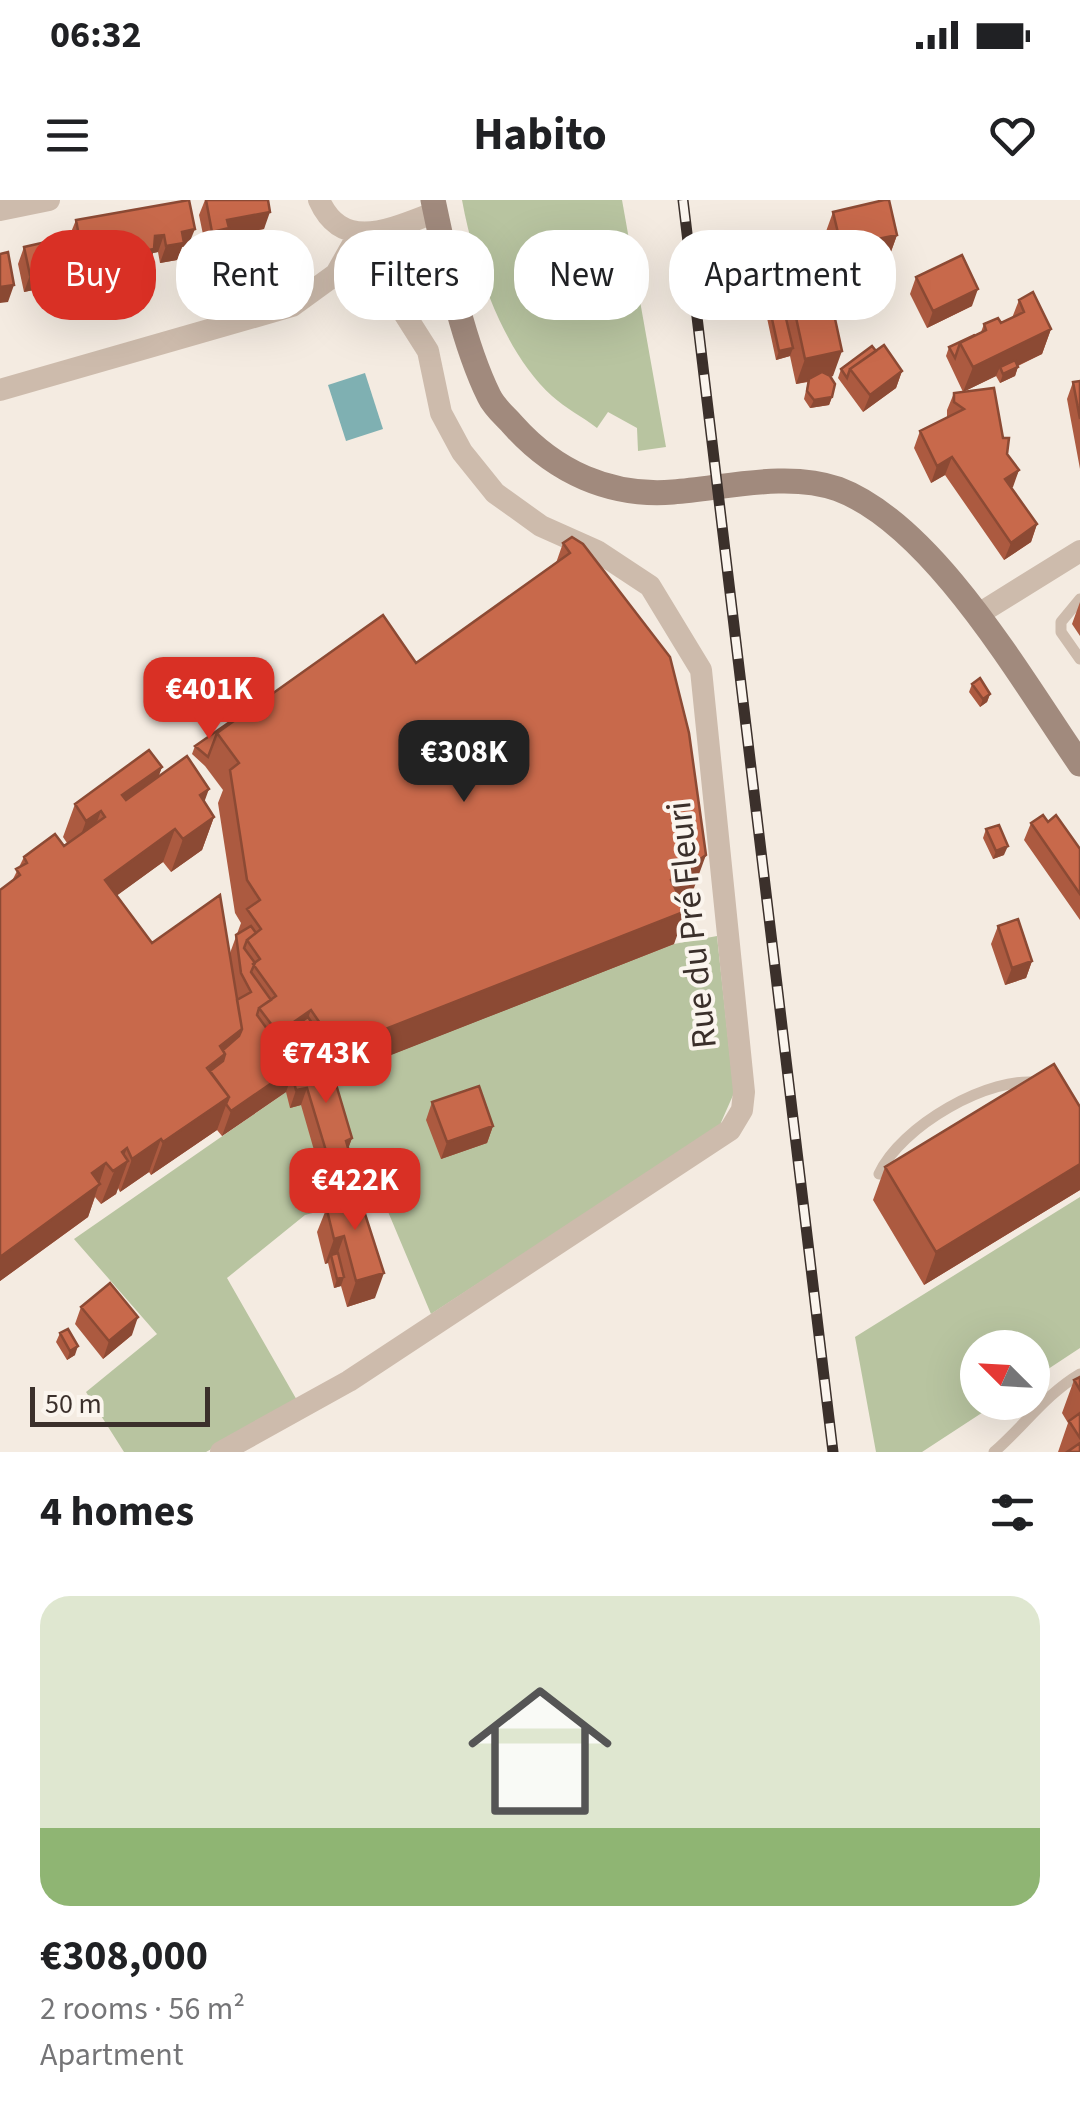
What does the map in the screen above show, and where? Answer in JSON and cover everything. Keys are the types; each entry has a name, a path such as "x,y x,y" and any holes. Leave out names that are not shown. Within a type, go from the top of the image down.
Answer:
{"main road":[{"path":"434,206 490,400 534,448 588,482 641,494 756,483 836,488 892,520 977,615 1080,764"}],"street":[{"path":"0,210 49,200"},
{"path":"319,200 326,217 340,230"},
{"path":"371,230 434,206"},
{"path":"0,390 292,306 334,275"},
{"name":"Rue du Pré Fleuri","path":"221,1452 349,1381 730,1130 742,1110 744,1092 701,670 650,586 597,551 541,526 495,493 462,452 441,413 428,350 408,320"},
{"path":"977,615 1079,554"}],"lane":[{"path":"1080,600 1061,622 1061,632 1080,659"},
{"path":"880,1174 900,1141 932,1115 1014,1082 1044,1084 1057,1094"},
{"path":"994,1452 1030,1420 1048,1396 1080,1374"}],"green space":[{"path":"462,200 622,200 627,230 514,230 514,320 643,320 666,447 638,451 637,428 608,412 597,428 557,400 534,377 494,307 494,230 469,230"},
{"path":"717,936 734,1093 719,1127 431,1314 381,1195 305,1215 227,1278 298,1402 206,1452 124,1452 86,1392 157,1334 74,1239 286,1092 674,944"},
{"path":"1080,1197 1080,1348 1050,1368 1050,1330 960,1330 960,1420 971,1420 922,1452 876,1452 855,1337"}],"water":[{"path":"365,373 383,429 346,441 328,385"}],"building":[{"path":"189,200 195,229 176,230 176,244 166,246 164,235 156,236 156,230 78,230 76,220"},
{"path":"206,200 268,200 270,212 227,220 229,228 212,230"},
{"path":"889,200 896,230 837,230 833,212"},
{"path":"30,246 30,275 24,247"},
{"path":"8,252 14,285 0,287 0,254"},
{"path":"962,255 978,289 933,311 916,277"},
{"path":"1033,292 1051,329 973,367 960,343 986,330 984,324 998,318 1001,323 1024,312 1019,300"},
{"path":"772,320 786,320 793,348 779,351"},
{"path":"797,320 835,320 842,351 805,359"},
{"path":"975,335 960,343 955,358 949,347"},
{"path":"884,345 902,371 870,395 850,369"},
{"path":"872,346 876,351 850,369 847,378 841,369"},
{"path":"1015,360 1018,367 1003,374 1000,367"},
{"path":"822,372 835,384 832,397 814,400 807,391 809,379"},
{"path":"1080,381 1080,419 1073,382"},
{"path":"994,388 1003,438 1009,438 1007,454 1019,470 1005,479 1037,524 1011,543 952,457 937,466 920,431 964,409 954,402 954,393"},
{"path":"572,537 583,544 670,657 689,733 706,855 671,880 686,911 337,1048 311,1010 278,1033 259,1008 276,996 253,964 260,959 247,940 261,929 247,909 260,900 247,880 230,770 239,763 217,733 383,615 416,663 570,553 563,543"},
{"path":"980,678 990,694 983,699 972,684"},
{"path":"231,721 217,733 208,757 195,746"},
{"path":"149,750 162,767 122,795 126,800 187,756 209,789 200,795 214,817 183,839 175,829 105,880 152,943 220,895 242,1029 220,1046 225,1054 207,1068 229,1097 132,1159 127,1148 122,1152 128,1161 113,1171 106,1163 92,1173 100,1184 0,1257 0,890 20,875 16,869 27,863 24,857 55,834 64,846 105,817 101,811 86,821 75,804"},
{"path":"1043,815 1048,822 1056,815 1080,849 1080,894 1031,823"},
{"path":"999,825 1008,846 996,851 986,829"},
{"path":"1018,919 1032,961 1012,968 998,926"},
{"path":"251,926 256,933 244,948 255,963 251,972 271,1000 259,1008 257,1015 275,1040 308,1017 334,1056 295,1067 231,1111 226,1104 229,1097 210,1071 223,1061 223,1050 242,1029 237,1000 251,992 241,973 236,935"},
{"path":"330,1064 352,1138 346,1141 348,1148 327,1154 307,1088 296,1090 292,1075"},
{"path":"1054,1064 1080,1107 1080,1164 936,1252 885,1167"},
{"path":"479,1086 493,1126 447,1142 432,1102"},
{"path":"356,1186 384,1273 356,1281 344,1236 334,1239 326,1206 336,1204 333,1192"},
{"path":"338,1253 344,1277 337,1279 331,1255"},
{"path":"110,1283 138,1317 109,1341 81,1307"},
{"path":"68,1329 78,1346 70,1351 60,1333"},
{"path":"1080,1413 1080,1438 1069,1421"}],"railway":[{"path":"683,200 833,1452"}]}
